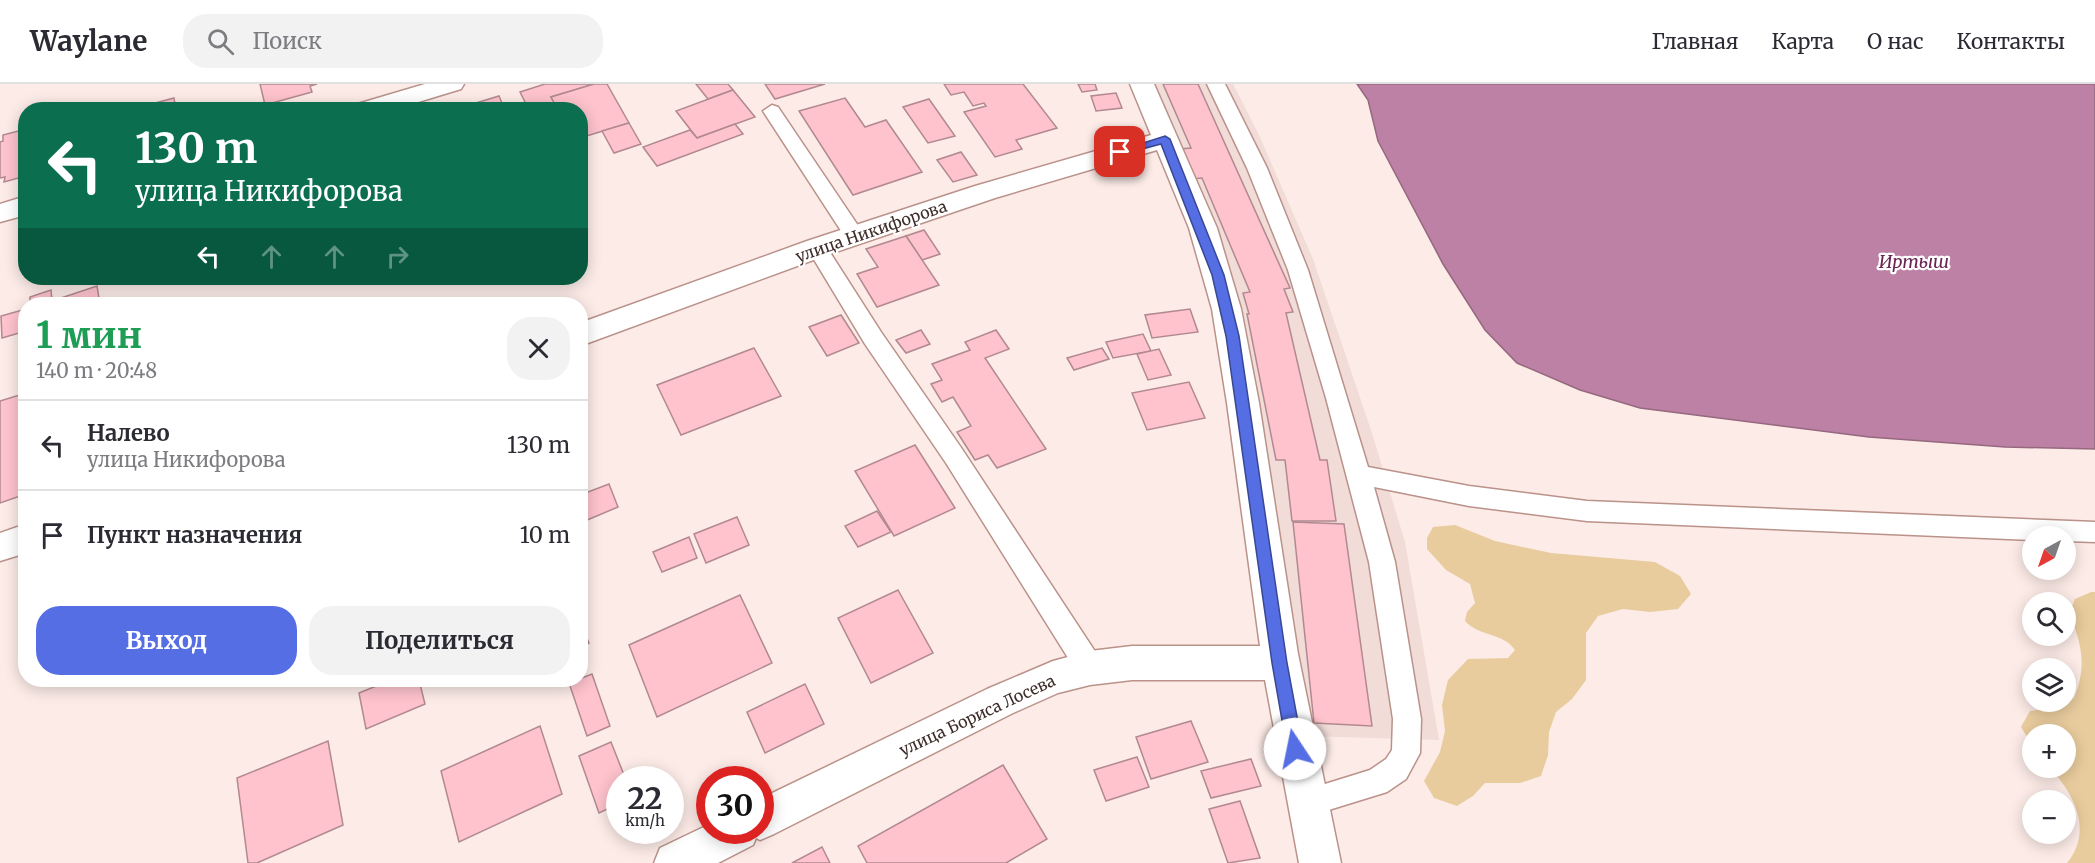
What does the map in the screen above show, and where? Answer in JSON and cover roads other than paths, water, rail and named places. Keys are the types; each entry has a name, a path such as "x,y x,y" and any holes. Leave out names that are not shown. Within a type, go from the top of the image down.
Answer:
{"street":[{"path":"390,102 452,84"},
{"path":"1142,84 1218,275 1233,336 1279,663 1320,863"},
{"name":"улица Никифорова","path":"588,332 817,248 985,192 1165,139"},
{"path":"0,213 18,208"},
{"path":"0,547 18,541"},
{"name":"улица Бориса Лосева","path":"774,813 1000,701 1053,678 1090,668 1132,663 1279,663"},
{"path":"675,863 713,844"}],"lane":[{"path":"1216,84 1257,168 1298,270 1382,562 1407,719 1406,753 1396,769 1377,782 1306,803"},
{"path":"772,111 854,236"},
{"path":"817,248 873,338 954,456 1090,668"},
{"path":"1356,474 1469,496 1587,510 2095,532"}],"water":[{"name":"Иртыш","path":"1357,84 2095,84 2095,449 2005,447 1869,437 1640,408 1580,390 1517,363 1485,330 1443,264 1378,141 1368,100"}]}
